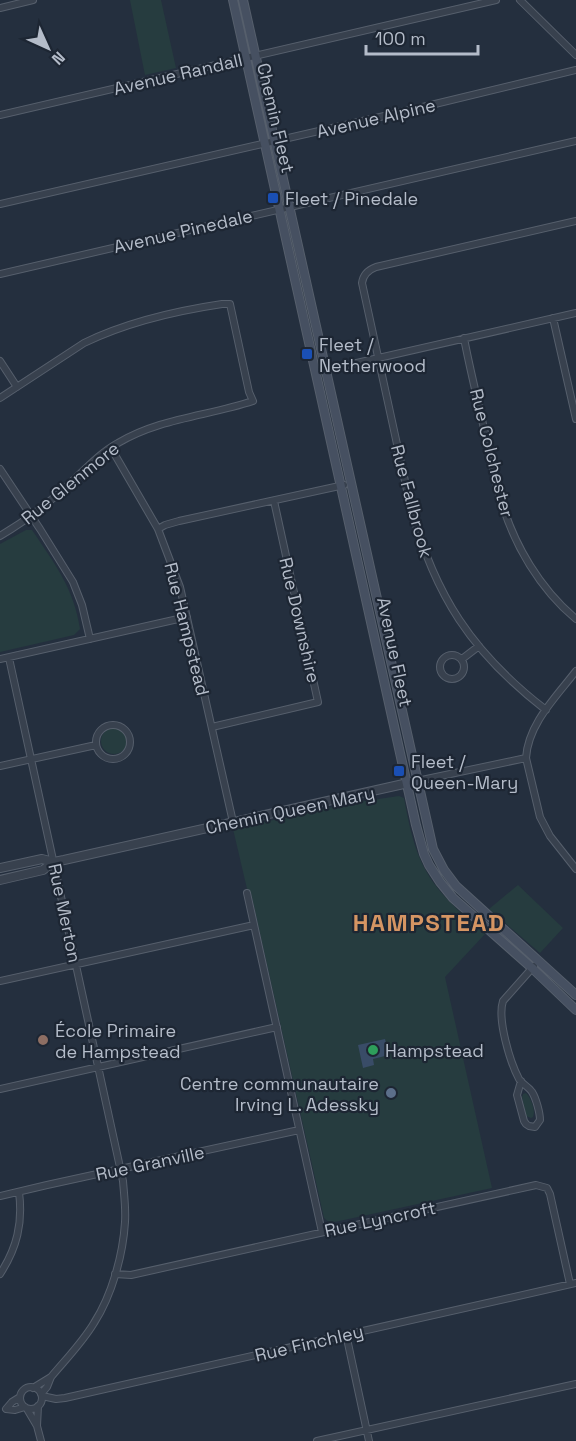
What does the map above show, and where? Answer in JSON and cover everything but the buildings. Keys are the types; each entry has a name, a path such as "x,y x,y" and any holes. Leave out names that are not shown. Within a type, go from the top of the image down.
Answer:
{"main road":[{"name":"Chemin Fleet","path":"233,0 265,143 284,208 297,241"},
{"name":"Chemin Fleet","path":"243,0 275,141 287,243"},
{"name":"Avenue Fleet","path":"297,241 327,370 346,485 407,784 424,854 435,875 453,898 576,1010"},
{"name":"Avenue Fleet","path":"287,243 316,372 346,485 433,849 444,870 462,891 576,994"}],"street":[{"path":"0,8 33,0"},
{"name":"Avenue Randall","path":"0,115 496,0"},
{"path":"520,0 576,55"},
{"name":"Avenue Alpine","path":"0,204 576,70"},
{"name":"Avenue Pinedale","path":"0,273 576,141"},
{"name":"Rue Fallbrook","path":"546,710 519,689 478,646 464,628 440,587 419,538 410,504 362,283 365,275 371,269 576,221"},
{"name":"Rue Glenmore","path":"0,536 31,516 69,485 98,457 131,436 164,423 253,401 249,392 230,304 213,305 112,330 84,343 16,387"},
{"path":"316,372 576,313"},
{"path":"553,318 576,419"},
{"name":"Rue Colchester","path":"464,338 500,497 511,528 525,557 540,580 576,619"},
{"path":"0,361 16,387 0,398"},
{"name":"Rue Hampstead","path":"111,448 158,529 180,587 232,822"},
{"path":"0,469 73,582 82,605 90,639"},
{"path":"158,529 179,521 346,485"},
{"name":"Rue Downshire","path":"212,727 318,702 274,501"},
{"path":"0,659 187,617"},
{"path":"462,659 478,646"},
{"path":"451,655 462,659 464,667 462,675 451,679 444,676 440,669 444,658 451,655"},
{"name":"Rue Merton","path":"9,657 123,1181 125,1221 115,1274 94,1324 51,1377"},
{"path":"576,671 534,727 526,758 540,817 550,836 576,869"},
{"path":"112,724 123,727 130,736 131,742 127,752 118,758 106,758 96,745 98,734 106,726 112,724"},
{"path":"0,766 96,745"},
{"name":"Chemin Queen Mary","path":"0,880 43,870 54,862 526,758"},
{"name":"Chemin Queen Mary","path":"0,868 42,859 54,862"},
{"path":"247,893 322,1232"},
{"path":"0,981 254,925"},
{"path":"520,1081 517,1095 524,1121 529,1126 535,1127 540,1120 540,1115 532,1092 520,1081 512,1061 501,1008 507,995 539,961"},
{"path":"0,1089 277,1027"},
{"name":"Rue Granville","path":"0,1197 299,1130"},
{"name":"Rue Lyncroft","path":"115,1274 131,1275 530,1186 542,1186 547,1188 552,1199 573,1284"},
{"path":"0,1274 10,1257 20,1227 19,1192"},
{"name":"Rue Finchley","path":"41,1395 56,1399 65,1398 573,1284"},
{"path":"346,1334 369,1441"},
{"path":"3,1410 20,1397 26,1389 33,1388 51,1377"},
{"path":"41,1395 51,1377"},
{"path":"317,1441 576,1384"},
{"path":"3,1410 33,1409 38,1406 42,1400 41,1395 33,1388"},
{"path":"20,1397 21,1403 37,1426 41,1441"},
{"path":"37,1426 38,1406"}],"green space":[{"path":"130,0 161,0 176,68 145,75"},
{"path":"26,530 32,530 62,576 73,601 80,629 74,635 0,652 0,544"},
{"path":"114,728 123,732 127,741 123,750 114,754 105,750 101,741 105,732"},
{"path":"399,796 404,798 415,846 426,872 466,918 485,934 445,977 492,1188 330,1223 324,1218 251,893 248,893 233,829 351,803"},
{"path":"518,885 563,928 540,953 489,909"},
{"path":"526,1093 533,1108 534,1114 531,1118 526,1116 522,1097"}],"water":[{"name":"Hampstead","path":"385,1039 389,1055 373,1059 374,1065 363,1068 358,1045"}],"place":[{"name":"Fleet / Pinedale","path":"273,198"},
{"name":"Fleet / Netherwood","path":"307,354"},
{"name":"Fleet / Queen-Mary","path":"399,771"},
{"name":"École Primaire de Hampstead","path":"43,1040"},
{"name":"Hampstead","path":"373,1050"},
{"name":"Centre communautaire Irving L. Adessky","path":"391,1093"}],"district":[{"name":"HAMPSTEAD","path":"429,922"}]}
